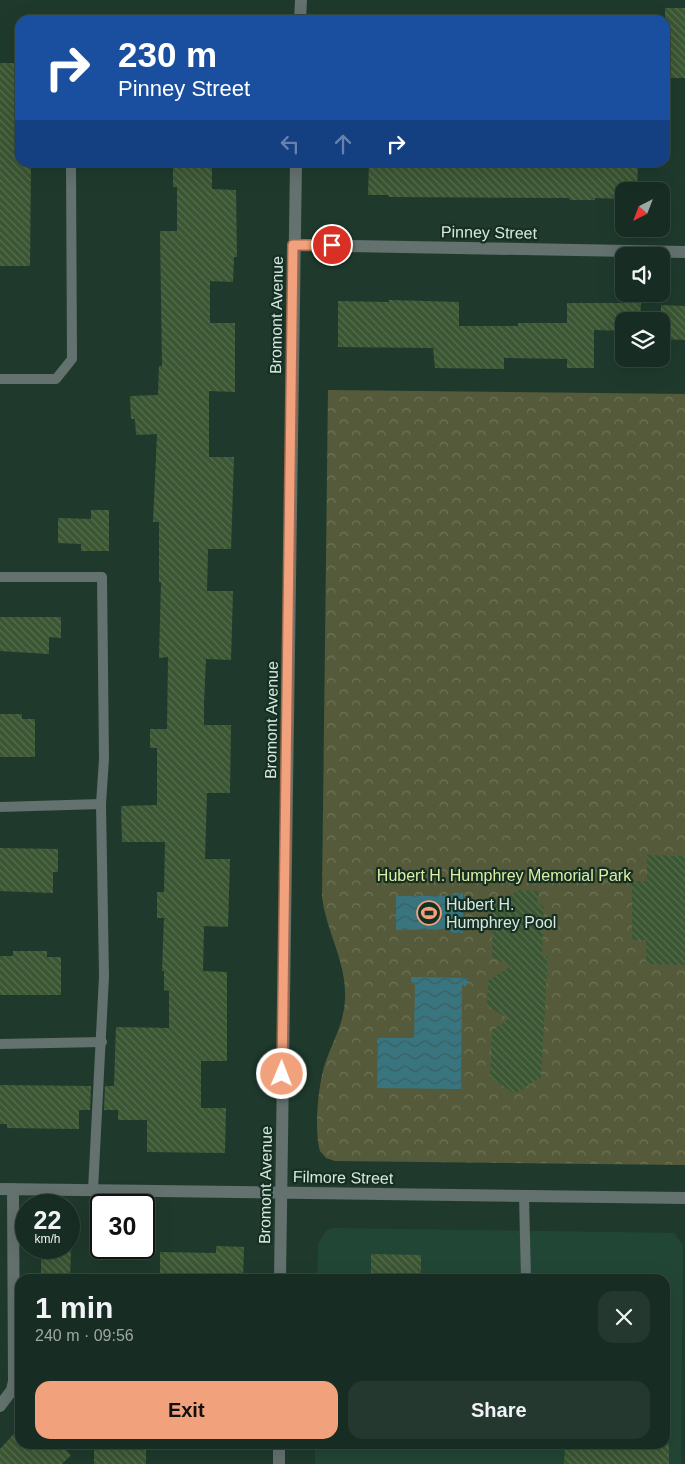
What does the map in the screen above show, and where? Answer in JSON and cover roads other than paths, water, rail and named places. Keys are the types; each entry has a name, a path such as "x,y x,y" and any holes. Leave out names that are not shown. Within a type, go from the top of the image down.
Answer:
{"street":[{"path":"300,15 301,0"},
{"name":"Bromont Avenue","path":"280,1274 293,245 296,167"},
{"name":"Pinney Street","path":"293,245 685,252"},
{"path":"0,1406 12,1390 14,1381 6,1189"},
{"name":"Filmore Street","path":"6,1189 685,1198"},
{"path":"279,1449 279,1464"}],"lane":[{"path":"0,379 56,379 72,359 71,167"},
{"path":"0,577 102,577 104,759 101,804 104,976 93,1190"},
{"path":"0,807 101,804"},
{"path":"0,1044 102,1042"},
{"path":"524,1196 526,1274"}],"water":[{"name":"Hubert H. Humphrey Pool","path":"453,893 463,893 463,933 451,933 450,929 396,930 396,896 452,896"},
{"path":"411,977 467,978 467,985 462,985 461,1089 377,1088 378,1038 414,1038 415,984 411,984"}],"place":[{"name":"Hubert H. Humphrey Pool","path":"429,913"}],"park label":[{"name":"Hubert H. Humphrey Memorial Park","path":"504,875"}]}
